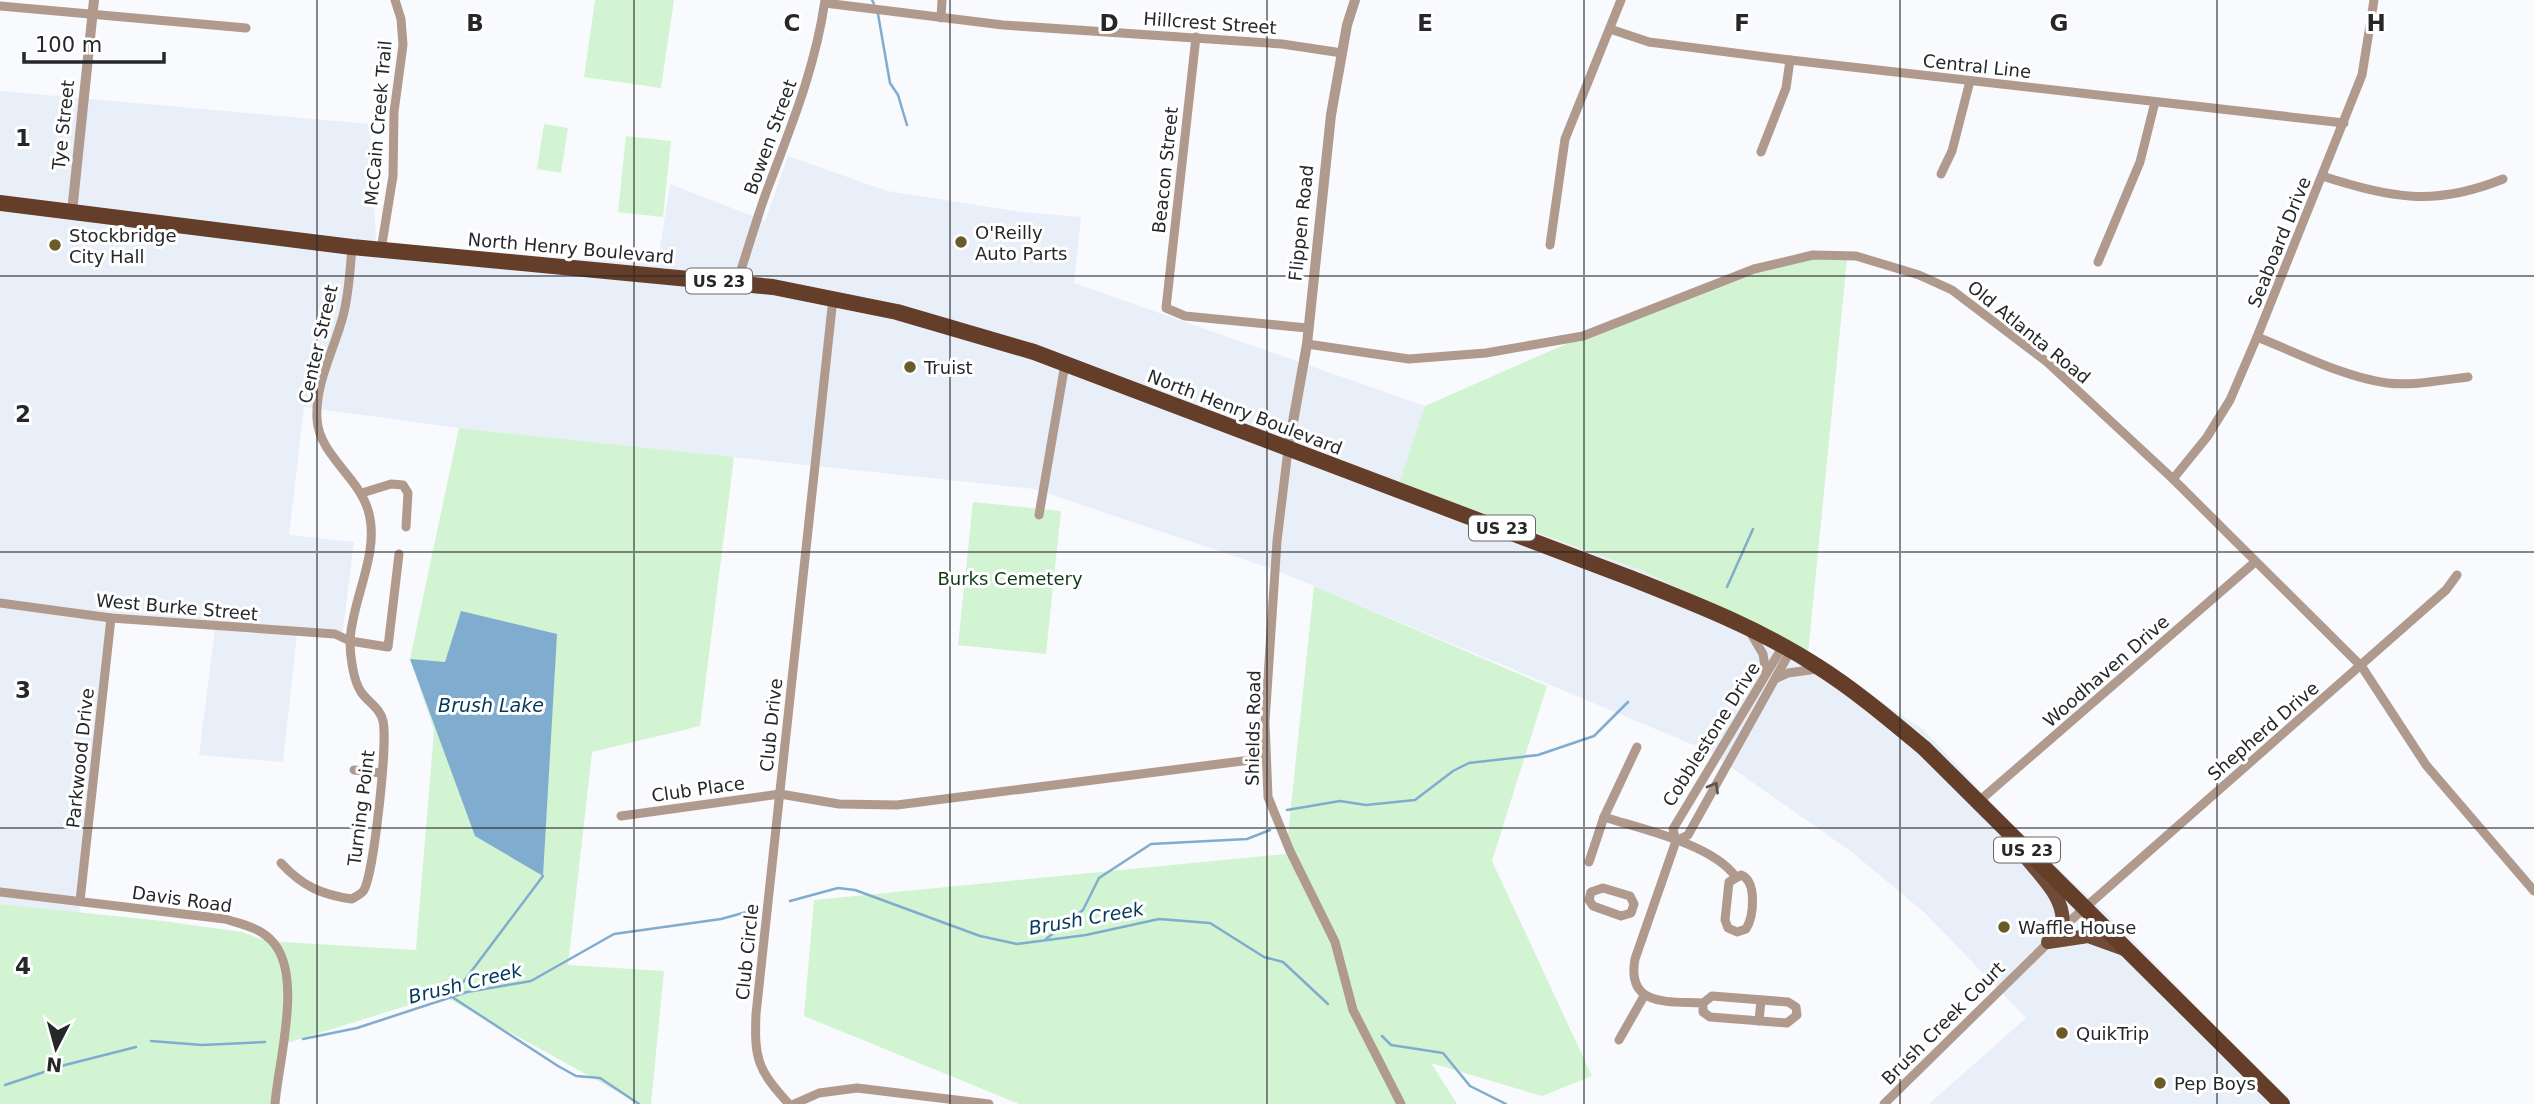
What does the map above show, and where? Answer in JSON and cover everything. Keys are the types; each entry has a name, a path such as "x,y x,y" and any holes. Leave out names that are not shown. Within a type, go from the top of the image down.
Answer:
{"highway":[{"name":"North Henry Boulevard","path":"0,203 352,247 737,282 833,298 952,327 1065,364 1693,602 1747,627 1821,668 1875,707 1924,748 2282,1104"}],"main road":[{"path":"2003,827 2056,897 2064,913 2062,928"},
{"path":"2048,942 2088,936 2130,951"}],"street":[{"name":"Tye Street","path":"72,212 94,0"},
{"name":"McCain Creek Trail","path":"381,250 393,176 394,112 403,45 401,19 395,0"},
{"path":"941,18 942,0"},
{"name":"Flippen Road","path":"1288,450 1307,344 1331,115 1355,0"},
{"path":"1550,245 1565,139 1621,0"},
{"name":"Seaboard Drive","path":"2173,479 2213,428 2230,400 2258,337 2362,75 2374,0"},
{"name":"Hillcrest Street","path":"825,2 1003,25 1282,44 1342,53"},
{"name":"Bowen Street","path":"737,282 768,187 797,117 817,46 825,2"},
{"path":"0,6 246,28"},
{"name":"Central Line","path":"1610,29 1649,42 2344,123"},
{"name":"Beacon Street","path":"1196,37 1166,306 1185,316 1307,328"},
{"path":"1761,152 1786,88 1790,60"},
{"path":"1941,174 1955,140 1970,81"},
{"path":"2098,262 2140,162 2155,102"},
{"path":"2322,176 2377,194 2418,197 2451,196 2504,179"},
{"name":"Center Street","path":"350,641 370,540 370,518 362,493 321,440 317,419 324,374 344,315 352,247"},
{"name":"Old Atlanta Road","path":"1307,344 1409,359 1486,353 1583,336 1754,269 1813,255 1856,256 1898,266 1952,290 2047,362 2173,479 2362,667 2426,765 2530,878 2534,891"},
{"name":"Club Drive","path":"833,298 780,794 839,804 897,805 1266,758"},
{"path":"2258,337 2352,374 2387,383 2423,383 2468,377"},
{"path":"1039,515 1065,364"},
{"name":"Shields Road","path":"1288,450 1277,541 1265,722 1268,797 1277,823 1335,942 1353,1010 1401,1104"},
{"path":"362,493 391,484 403,485 408,493 406,527"},
{"name":"West Burke Street","path":"0,603 111,618 335,634 350,641 388,647 399,554"},
{"name":"Woodhaven Drive","path":"1978,802 2255,562"},
{"name":"Shepherd Drive","path":"2085,906 2362,667 2446,590 2457,575"},
{"name":"Parkwood Drive","path":"80,901 111,618"},
{"path":"1747,627 1763,654 1768,682 1788,673 1821,668"},
{"name":"Turning Point","path":"281,863 298,881 316,891 352,899 363,892 368,880 385,746 383,719 356,681 350,641"},
{"name":"Cobblestone Drive","path":"1676,841 1688,835 1787,648"},
{"name":"Cobblestone Drive","path":"1644,996 1636,984 1633,969 1676,841 1673,828 1768,682"},
{"path":"1588,862 1604,817 1637,747"},
{"path":"354,770 381,773"},
{"name":"Club Place","path":"621,816 780,794"},
{"name":"Club Circle","path":"780,794 755,1038 757,1061 771,1085 789,1104"},
{"path":"1604,817 1676,841 1717,859 1735,876 1745,876 1752,886 1749,923 1738,932 1729,929 1725,921 1728,886 1735,876"},
{"path":"1603,888 1630,896 1634,908 1629,915 1621,916 1594,907 1590,895 1594,889 1603,888"},
{"name":"Davis Road","path":"0,892 225,919 253,927 272,940 284,962 288,997 275,1104"},
{"name":"Brush Creek Court","path":"1884,1104 2085,906"},
{"path":"1634,908 1651,912"},
{"path":"1619,1040 1644,996 1653,1000 1703,1003 1712,996 1790,1002 1796,1007 1797,1014 1789,1023 1710,1017 1703,1012 1703,1003"},
{"path":"1759,1021 1760,1000"},
{"path":"794,1104 819,1093 857,1088 989,1104"}],"shaded area":[{"path":"0,91 370,124 376,242 571,259 658,262 670,184 765,221 788,156 887,191 1021,212 1081,217 1074,283 1425,406 1400,484 1643,571 1791,642 1924,730 2014,827 2108,915 2291,1104 1929,1104 2026,1018 1925,913 1853,853 1708,751 1273,569 1034,489 459,428 304,407 289,535 354,542 342,637 297,633 283,762 199,755 215,629 109,617 79,913 0,904"}],"green space":[{"path":"595,0 674,0 661,88 584,77"},
{"path":"544,124 568,128 561,173 537,169"},
{"path":"626,136 671,141 663,217 618,212"},
{"path":"1787,258 1847,260 1808,653 1791,642 1643,571 1399,483 1425,406 1698,286"},
{"path":"459,428 734,457 700,726 592,752 568,965 664,971 651,1104 640,1104 442,995 287,1043 292,993 280,970 288,997 275,1104 0,1104 0,904 242,932 266,941 416,950 434,730 410,659"},
{"name":"Burks Cemetery","path":"973,502 1061,511 1046,654 958,645"},
{"path":"1314,586 1547,686 1492,861 1592,1076 1542,1096 1431,1063 1457,1104 1019,1104 804,1016 814,900 1286,854"}],"water":[{"name":"Brush Lake","path":"461,611 557,634 543,876 475,836 410,659 445,662"}],"waterway":[{"path":"872,0 874,4"},
{"path":"878,14 890,83 898,95 907,125"},
{"path":"1727,587 1753,529"},
{"path":"1287,810 1340,801 1366,805 1415,800 1453,771 1469,763 1538,755 1594,736 1628,702"},
{"path":"1046,939 1083,910 1099,878 1151,844 1247,839 1270,830"},
{"path":"452,997 543,876"},
{"name":"Brush Creek","path":"790,901 838,888 855,890 980,936 1017,944 1086,935 1159,919 1210,923 1264,957 1283,962 1328,1004"},
{"name":"Brush Creek","path":"303,1039 357,1028 467,992 531,981 614,934 721,919 750,911"},
{"path":"452,997 558,1066 576,1076 600,1078 639,1104"},
{"name":"Brush Creek","path":"1382,1036 1391,1045 1443,1053 1470,1086 1506,1104"},
{"name":"Brush Creek","path":"151,1041 202,1045 265,1042"},
{"name":"Brush Creek","path":"5,1085 65,1065 136,1047"}],"place":[{"name":"O'Reilly Auto Parts","path":"961,242"},
{"name":"Stockbridge City Hall","path":"55,245"},
{"name":"Truist","path":"910,367"},
{"name":"Waffle House","path":"2004,927"},
{"name":"QuikTrip","path":"2062,1033"},
{"name":"Pep Boys","path":"2160,1083"}]}
